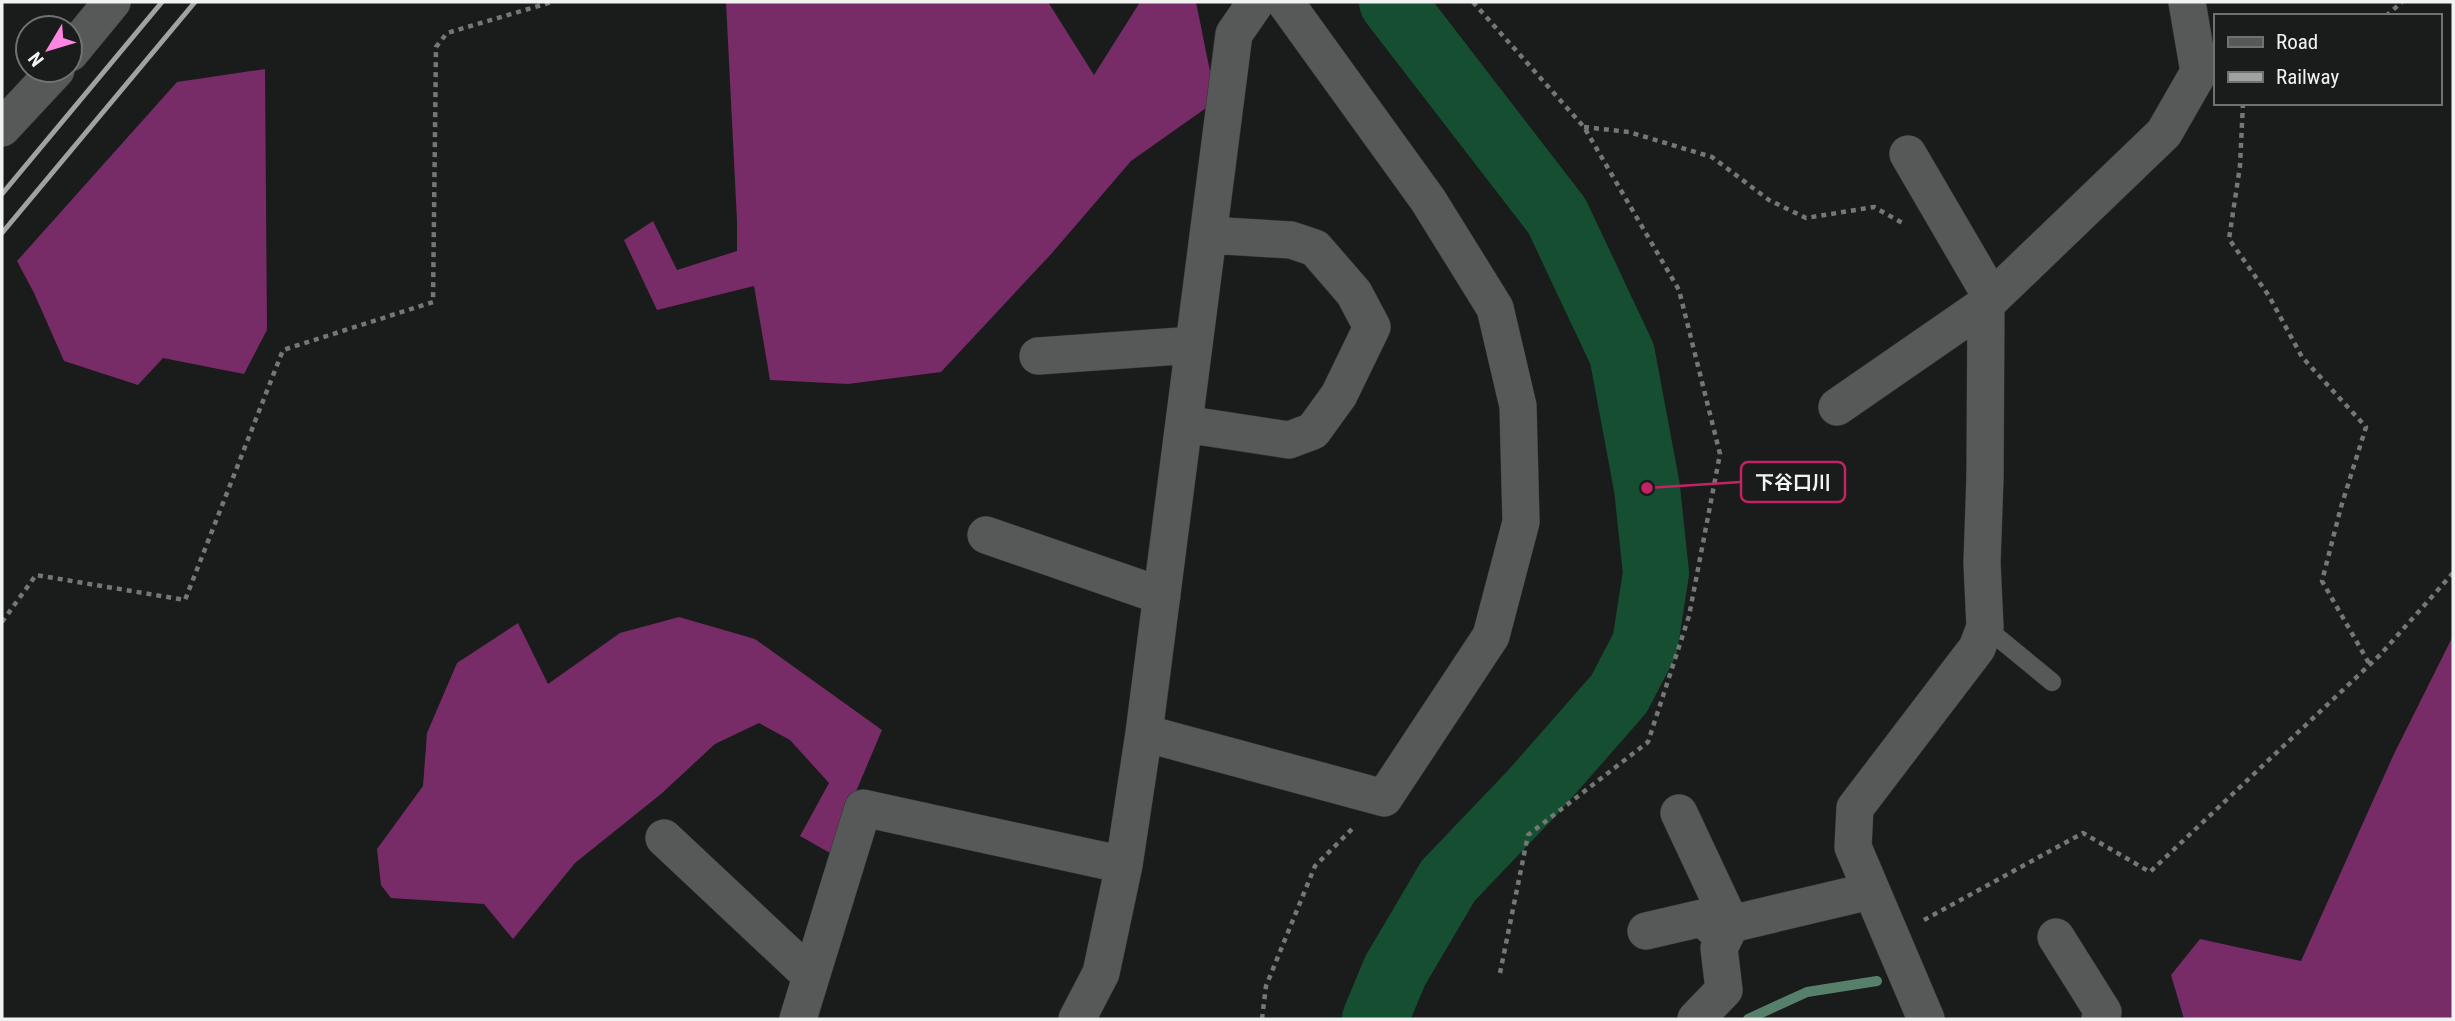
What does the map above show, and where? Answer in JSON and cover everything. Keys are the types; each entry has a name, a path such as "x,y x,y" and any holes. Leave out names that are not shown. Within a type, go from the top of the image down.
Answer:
{"street":[{"path":"84,36 112,2"},
{"path":"1077,1019 1101,973 1124,865 1144,733 1234,34 1256,2"},
{"path":"1144,733 1384,798 1491,636 1521,522 1518,406 1495,308 1429,200 1285,2"},
{"path":"1838,407 1989,301 2164,133 2199,72 2188,2"},
{"path":"2,128 43,84"},
{"path":"1908,154 1989,301 1982,563 1985,627 1977,648 1855,808 1853,848 1889,939 1926,1019"},
{"path":"1184,424 1289,440 1313,431 1339,395 1372,327 1354,293 1315,248 1291,240 1208,235"},
{"path":"1038,356 1194,345"},
{"path":"986,535 1162,596"},
{"path":"798,1019 863,808 1124,865"},
{"path":"1679,813 1728,931"},
{"path":"664,838 811,976"},
{"path":"1646,931 1702,918 1728,931 1870,891"},
{"path":"1696,1019 1724,990 1718,948 1728,931"},
{"path":"2056,937 2103,1012 2100,1019"}],"lane":[{"path":"1985,627 2052,682"}],"path":[{"path":"2,622 36,575 185,600 283,350 433,302 436,47 447,33 552,2"},
{"path":"1473,2 1584,127 1679,290 1720,454 1689,616 1648,742 1528,835 1499,978"},
{"path":"2388,14 2402,2"},
{"path":"2244,105 2240,166 2229,239 2269,296 2302,357 2366,427 2322,581 2370,665"},
{"path":"1584,127 1629,132 1712,157 1769,200 1806,218 1874,207 1917,232"},
{"path":"1889,939 2082,832 2150,872 2370,665 2453,573"},
{"path":"1262,1019 1266,986 1315,866 1384,798"}],"shaded area":[{"path":"726,2 1048,2 1094,75 1140,2 1196,2 1216,101 1131,161 1052,253 941,372 848,384 770,380 754,286 657,310 624,240 653,221 677,270 737,251"},
{"path":"265,69 267,330 244,374 163,358 138,385 64,361 17,261 177,82"},
{"path":"679,617 755,639 882,730 830,853 800,836 829,783 790,740 759,723 715,744 661,794 575,863 513,939 484,904 391,898 381,885 377,849 423,786 427,733 457,663 518,623 548,684 620,633"},
{"path":"2453,636 2453,1019 2184,1019 2171,975 2200,939 2301,961 2393,756"}],"waterway":[{"path":"1375,1019 1395,971 1448,881 1533,792 1619,694 1645,644 1656,573 1647,488 1622,354 1557,216 1392,2"},
{"path":"1748,1019 1807,992 1877,981"}],"railway":[{"path":"2,194 162,2"},
{"path":"2,233 195,2"}],"place":[{"name":"下谷口川","path":"1647,488"}]}
